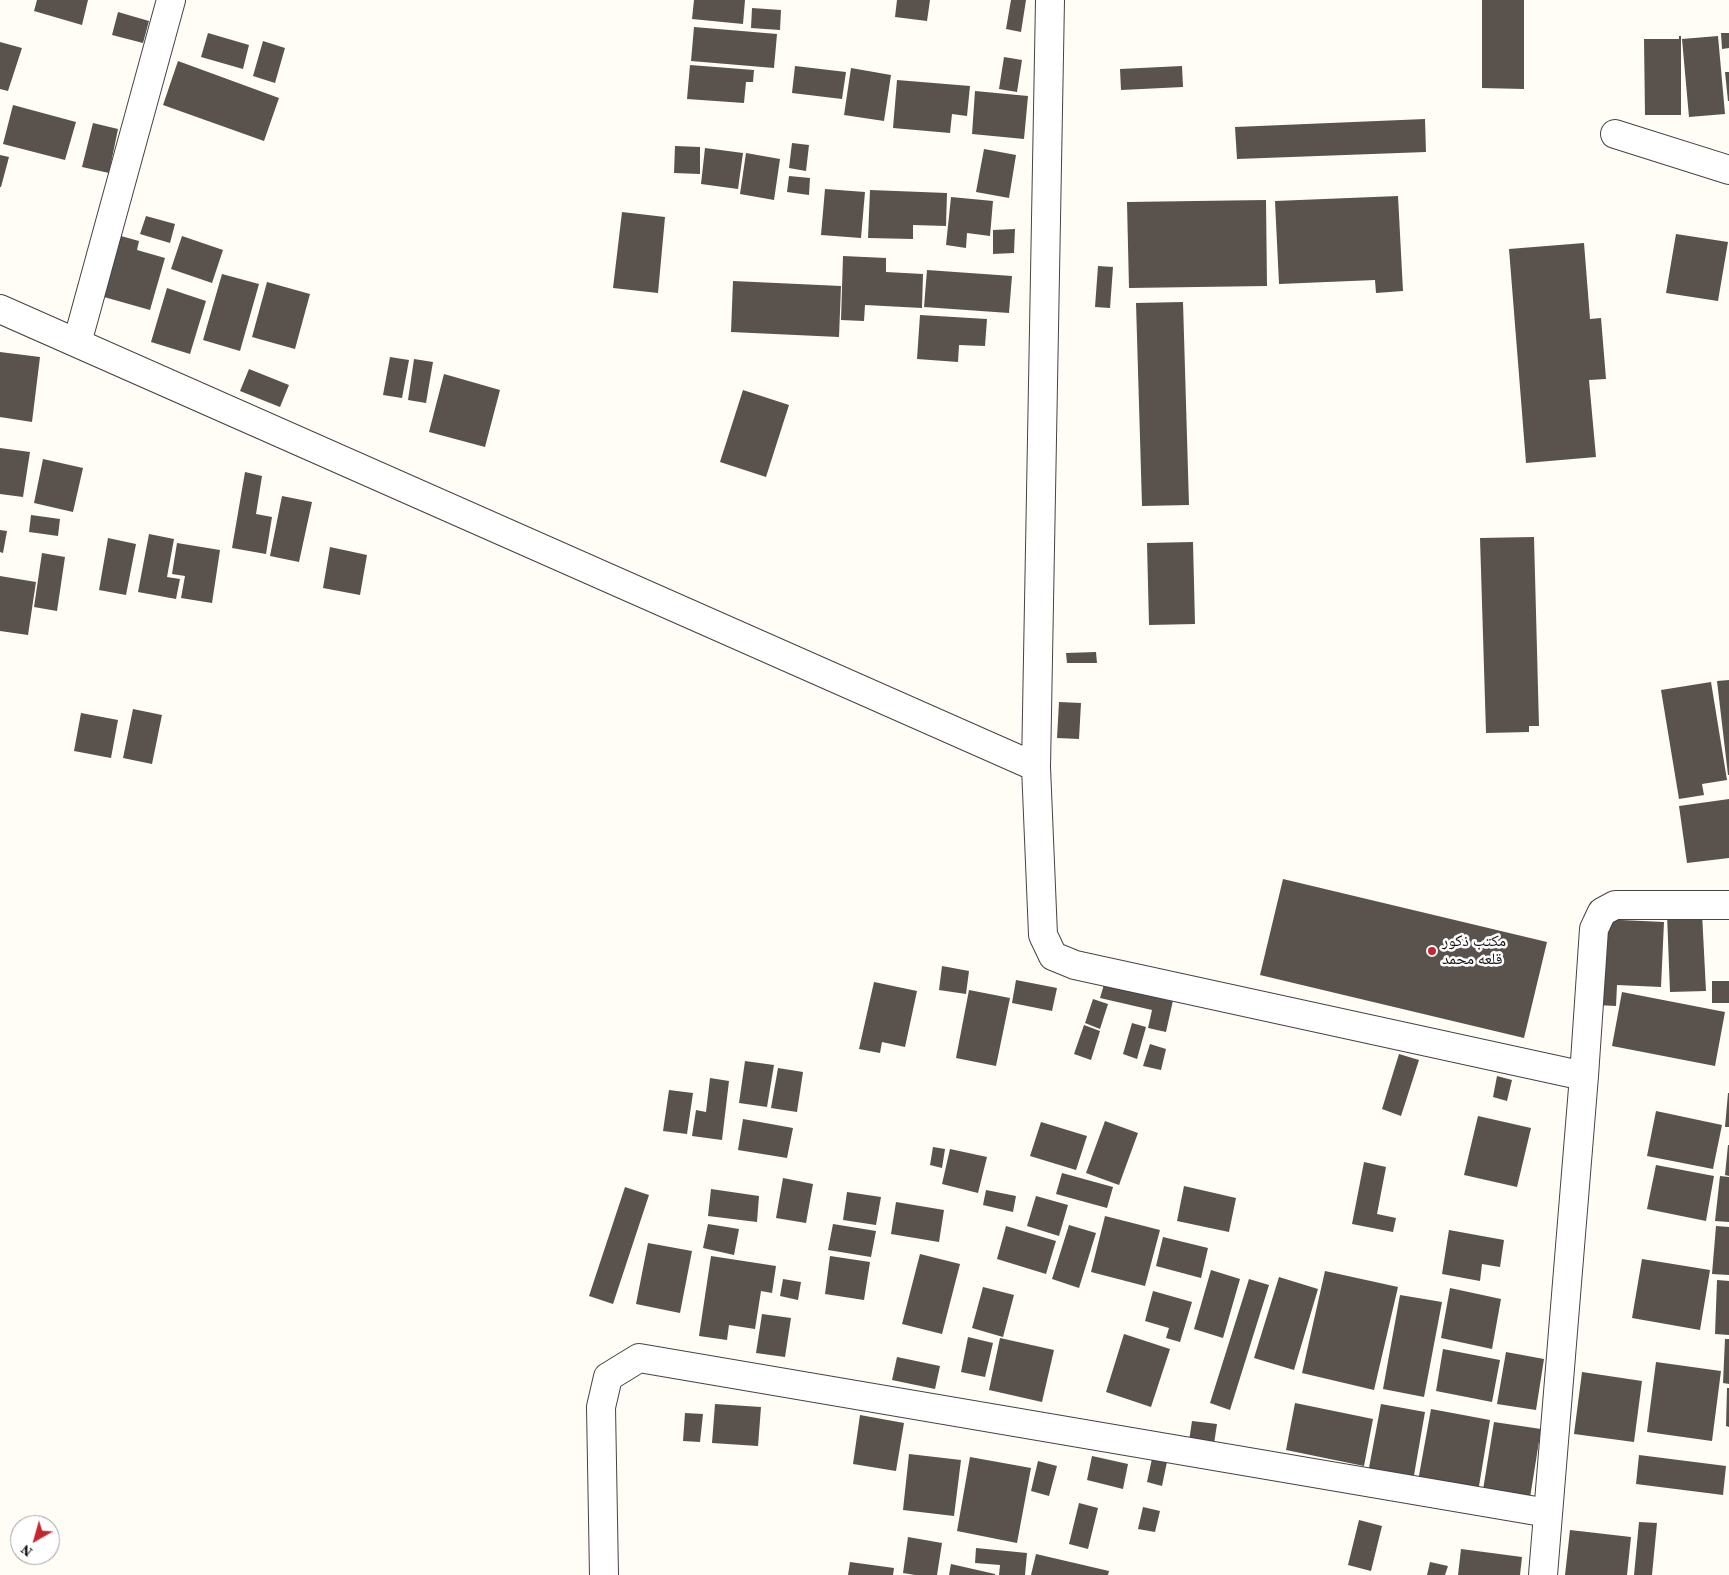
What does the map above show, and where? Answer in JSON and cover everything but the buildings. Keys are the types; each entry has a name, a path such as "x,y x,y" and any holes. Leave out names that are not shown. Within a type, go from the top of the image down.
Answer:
{"street":[{"path":"77,343 171,0"},
{"path":"1050,0 1036,767 1043,935 1053,956 1075,965 1584,1076"},
{"path":"1614,134 1729,170"},
{"path":"0,309 1036,767"},
{"path":"1543,1575 1584,1076 1594,929 1602,912 1615,905 1729,905"},
{"path":"604,1575 601,1407 608,1377 639,1358 1548,1513"}],"place":[{"name":"مکتب ذکور قلعه محمد","path":"1432,951"}]}
